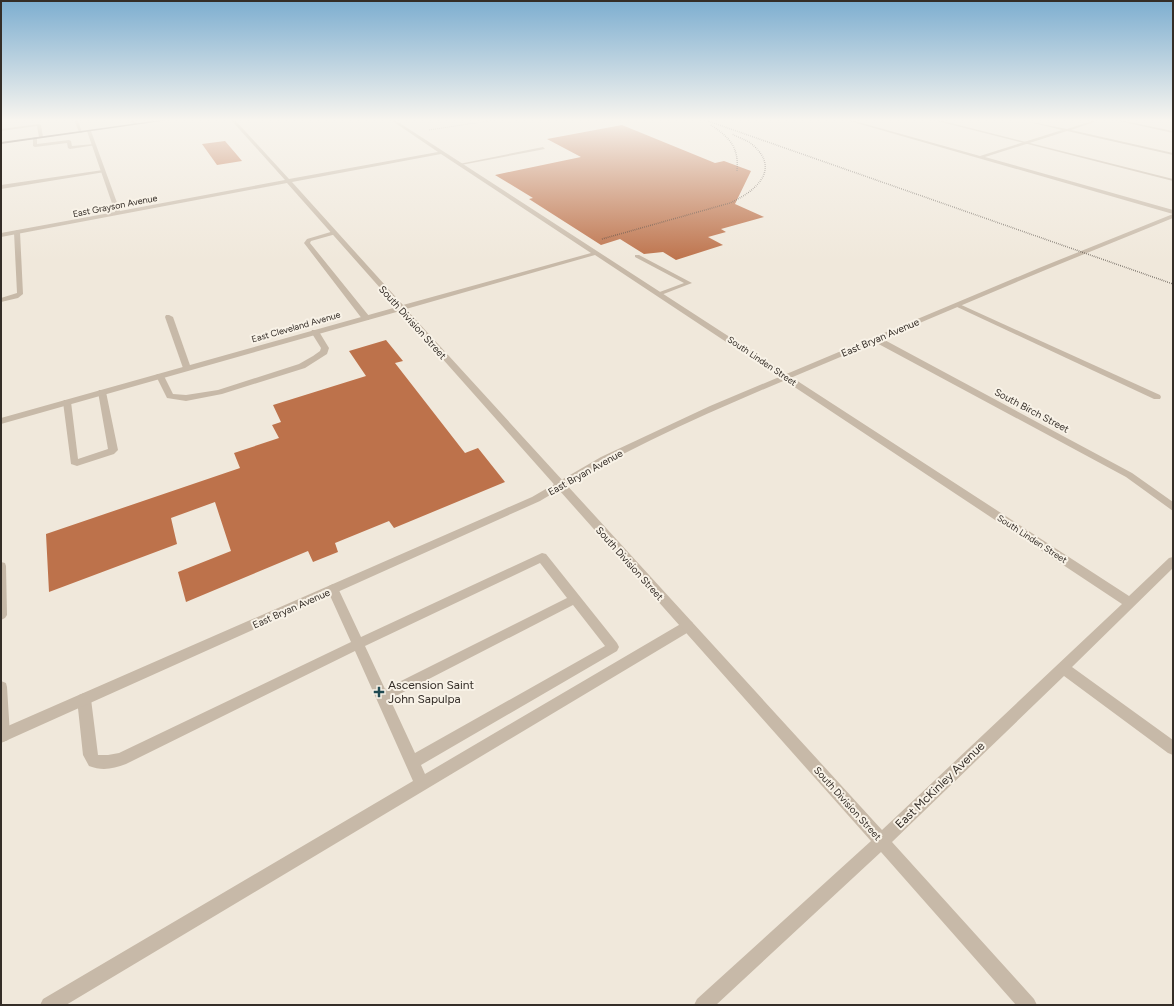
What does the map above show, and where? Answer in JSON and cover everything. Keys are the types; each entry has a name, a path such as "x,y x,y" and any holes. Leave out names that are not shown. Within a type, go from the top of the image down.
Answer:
{"street":[{"path":"102,167 118,213"},
{"name":"South Division Street","path":"276,167 559,485 882,841 1028,1005"},
{"name":"East Grayson Avenue","path":"1,235 364,167"},
{"name":"South Linden Street","path":"465,167 1130,603"},
{"path":"1013,167 1173,212"},
{"path":"1121,167 1173,180"},
{"path":"1,187 103,171"},
{"name":"East Bryan Avenue","path":"2,735 536,500 585,470 682,421 1059,261 1173,216"},
{"path":"1,300 16,297 20,294 17,232"},
{"path":"334,233 316,236 307,243 366,318"},
{"name":"East Cleveland Avenue","path":"1,421 596,253"},
{"path":"637,256 689,283 659,294"},
{"path":"957,305 1157,397"},
{"path":"169,316 187,368"},
{"path":"160,376 170,396 178,398 219,392 302,366 316,358 324,352 325,348 315,332"},
{"name":"South Birch Street","path":"876,339 1129,474 1173,507"},
{"path":"67,402 74,462 77,463 111,452 113,450 102,392"},
{"path":"84,699 90,755 94,761 100,763 121,759 542,557 613,647 412,762"},
{"name":"East McKinley Avenue","path":"704,1005 882,841 1172,564"},
{"path":"1,566 1,615"},
{"path":"333,589 422,784"},
{"path":"382,697 575,599"},
{"path":"49,1005 688,626"},
{"path":"1064,668 1173,748"},
{"path":"1,687 2,735"}],"building":[{"path":"533,167 740,167 751,171 735,204 764,217 721,229 726,232 708,237 723,245 676,260 663,252 644,254 620,239 601,245 529,199 533,198 495,175"},
{"path":"386,340 403,361 395,363 465,453 478,448 505,482 394,528 389,521 335,543 338,552 313,562 308,551 186,602 178,572 231,551 215,502 171,518 177,544 49,592 46,534 240,468 234,453 279,438 272,425 281,422 273,405 366,376 349,351"}],"railway":[{"path":"737,167 737,171"},
{"path":"602,239 730,203 748,193 755,187 765,172 765,167"},
{"path":"839,167 1173,284"}],"place":[{"name":"Ascension Saint John Sapulpa","path":"379,692"}]}
